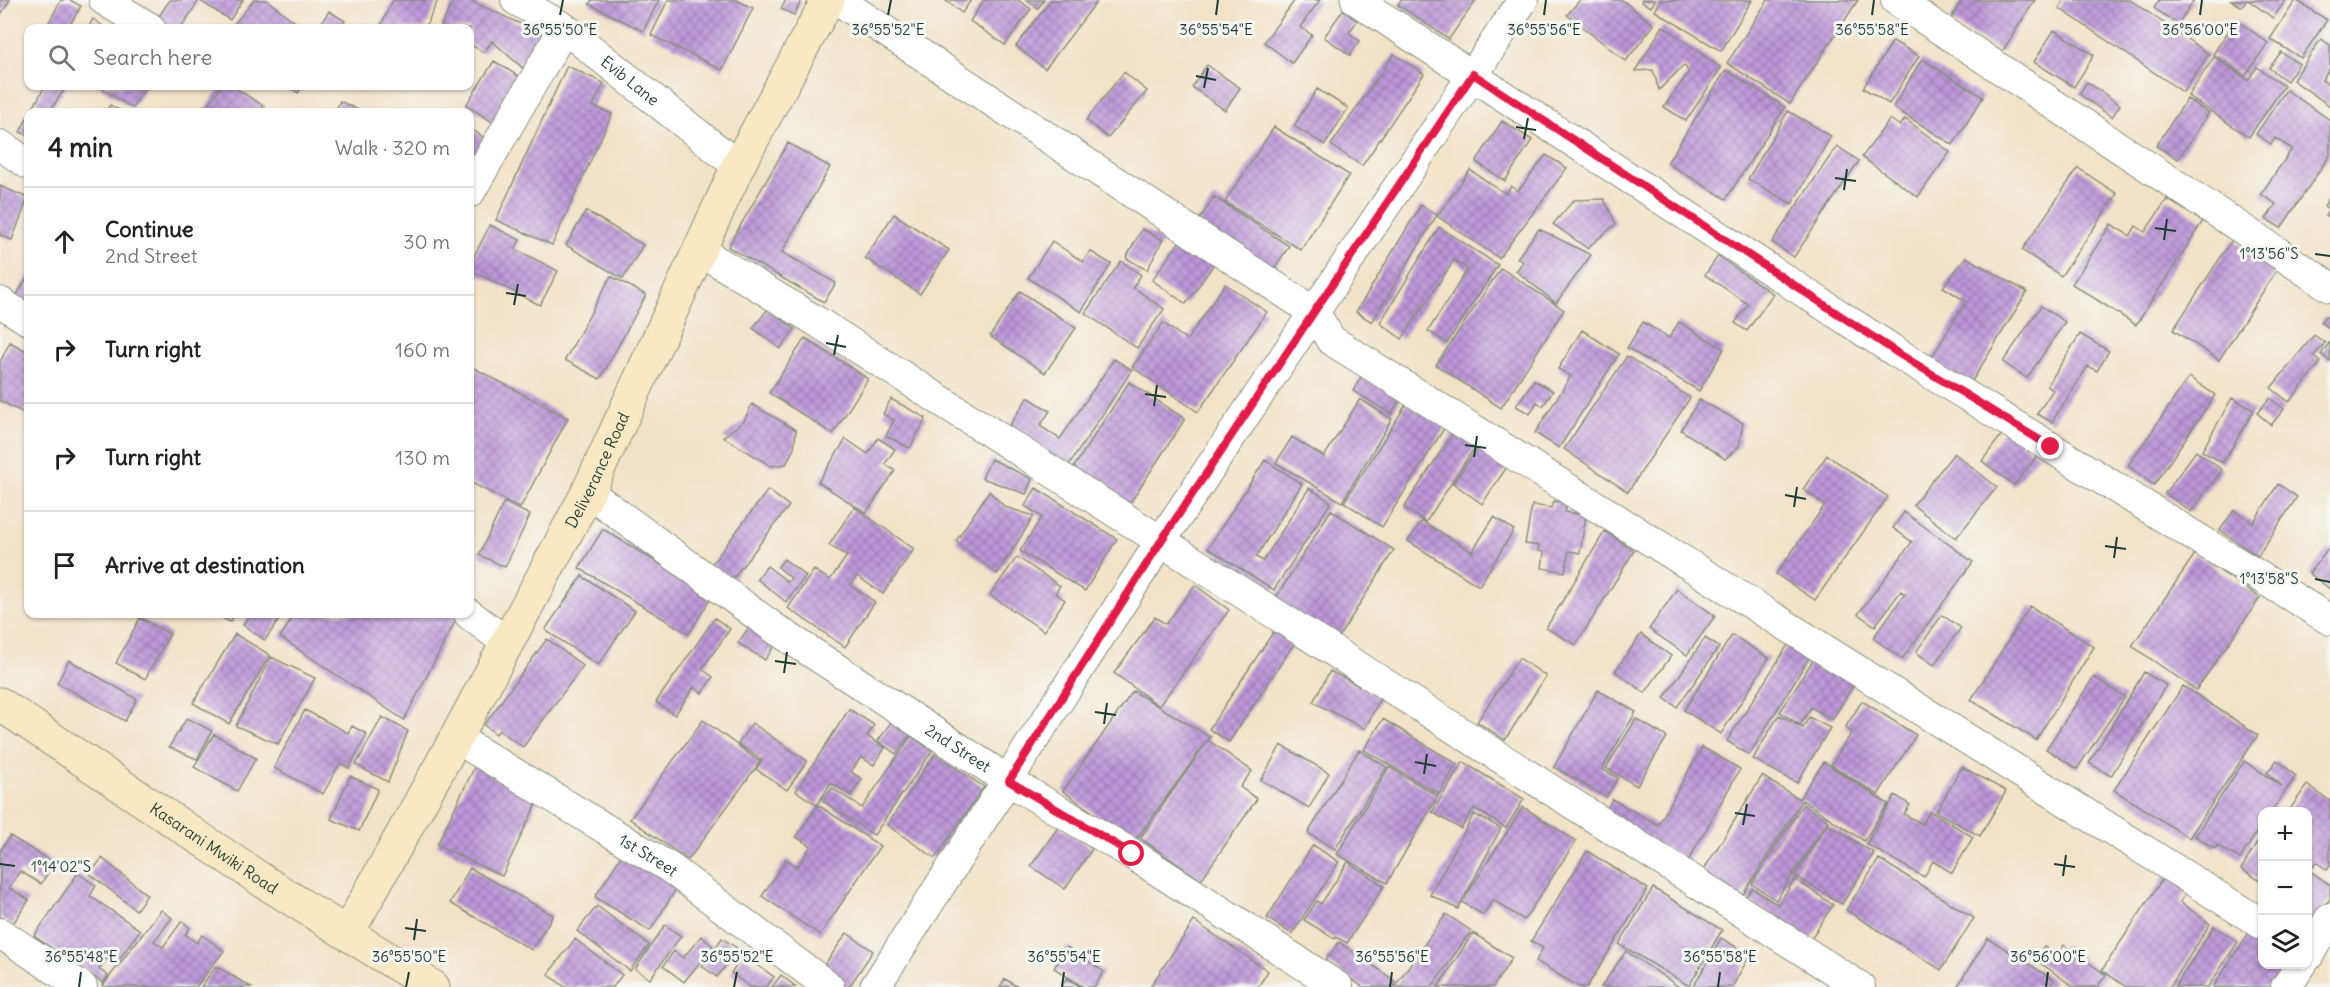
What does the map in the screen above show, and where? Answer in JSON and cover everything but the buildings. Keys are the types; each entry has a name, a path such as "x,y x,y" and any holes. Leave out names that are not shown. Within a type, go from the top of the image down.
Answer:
{"street":[{"path":"104,0 143,24"},
{"name":"Evib Lane","path":"516,0 564,28 738,166"},
{"name":"Deliverance Road","path":"348,932 456,738 588,492 738,166 828,0"},
{"path":"838,0 1314,312 1331,340 2258,921"},
{"path":"1356,0 1473,74 1896,352 2330,620"},
{"path":"875,987 1161,541 1522,0"},
{"path":"1896,0 2330,287"},
{"path":"474,185 564,28"},
{"path":"0,145 24,161"},
{"path":"700,251 816,321 1860,987"},
{"path":"0,302 24,317"},
{"name":"2nd Street","path":"588,492 777,630 1009,781 1132,854 1338,987"},
{"path":"474,618 506,642"},
{"name":"Kasarani Mwiki Road","path":"0,704 263,881 433,987"},
{"name":"1st Street","path":"456,738 670,868 829,987"},
{"path":"2312,956 2330,918"},
{"path":"0,933 82,987"},
{"path":"2286,987 2302,969"}],"route":[{"path":"1132,854 1009,781 1161,541 1473,74 1896,352 2051,447"}]}
